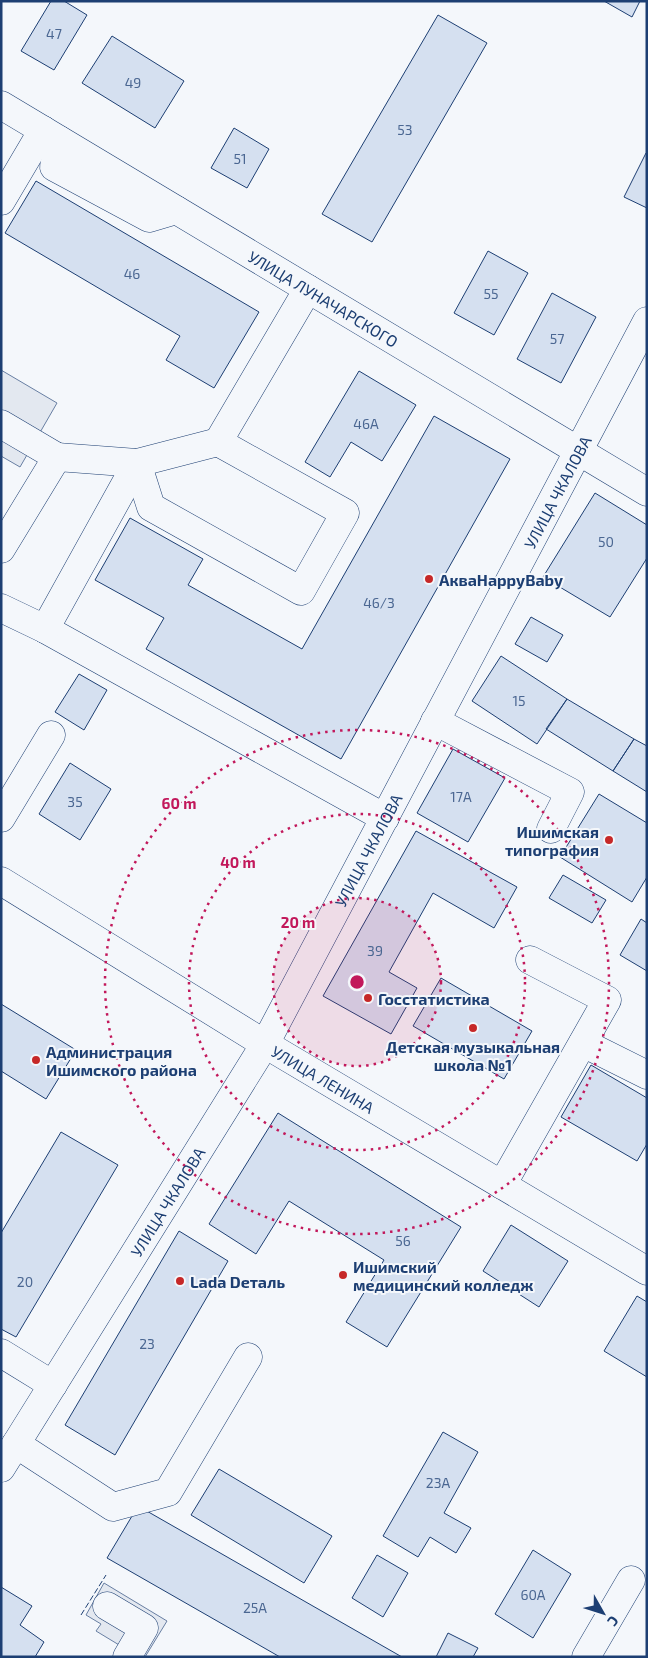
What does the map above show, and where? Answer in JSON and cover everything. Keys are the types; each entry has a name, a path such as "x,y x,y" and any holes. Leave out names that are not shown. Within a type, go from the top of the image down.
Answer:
{"street":[{"name":"УЛИЦА ЛУНАЧАРСКОГО","path":"1,105 647,492"},
{"path":"1,201 51,135"},
{"path":"1,424 57,457 137,464 218,442 308,289"},
{"name":"УЛИЦА ЧКАЛОВА","path":"1,1468 265,1044 647,321"},
{"path":"137,464 151,507 301,591 345,513 218,442"},
{"path":"1,549 57,457"},
{"path":"45,629 137,464"},
{"path":"1,608 45,629 385,818"},
{"path":"436,721 570,792 550,829"},
{"path":"1,818 51,735"},
{"name":"УЛИЦА ЛЕНИНА","path":"1,881 265,1044 647,1271"},
{"path":"502,1185 607,1000 530,960"},
{"path":"583,1043 647,1075"},
{"path":"1,1353 53,1385"},
{"path":"16,1444 113,1507 168,1492 248,1357"},
{"path":"586,1657 631,1580"},
{"path":"107,1606 144,1628 127,1657"}],"shaded area":[{"path":"1,370 57,403 20,467 1,456"},
{"path":"104,1583 167,1621 145,1657 139,1657 96,1631 101,1624 86,1615"}],"building":[{"path":"51,1 64,1 87,15 54,70 21,51"},
{"path":"604,1 640,1 632,17"},
{"path":"438,15 487,43 372,242 322,214"},
{"path":"112,36 184,81 155,128 82,83"},
{"path":"234,128 269,149 247,188 211,168"},
{"path":"647,153 647,208 624,197"},
{"path":"36,181 259,312 214,388 166,360 180,336 5,233"},
{"path":"488,251 528,273 494,335 454,313"},
{"path":"552,293 596,317 561,383 517,359"},
{"path":"359,371 416,405 382,461 351,442 330,477 305,462"},
{"path":"434,416 510,459 341,759 146,649 164,618 95,580 130,518 203,559 188,585 302,649"},
{"path":"595,493 647,525 647,558 610,617 543,577"},
{"path":"531,617 563,635 547,662 515,644"},
{"path":"501,656 567,699 537,744 472,701"},
{"path":"79,674 107,690 84,730 55,712"},
{"path":"567,699 634,739 613,771 546,729"},
{"path":"634,739 647,746 647,792 613,771"},
{"path":"453,749 505,778 468,842 417,813"},
{"path":"70,763 111,789 80,840 39,814"},
{"name":"Ишимская типография","path":"599,794 647,823 647,877 632,902 560,857"},
{"path":"416,831 517,887 494,928 433,893 389,972 417,988 391,1034 323,996"},
{"path":"563,875 606,900 592,923 549,898"},
{"path":"641,919 647,923 647,971 620,955"},
{"name":"Детская музыкальная школа №1","path":"441,978 532,1031 504,1079 413,1026"},
{"name":"Администрация Ишимского района","path":"1,1004 76,1050 46,1099 1,1071"},
{"path":"591,1065 647,1098 647,1144 637,1161 561,1117"},
{"path":"278,1113 461,1227 387,1347 346,1322 384,1260 289,1201 256,1254 209,1224"},
{"path":"61,1132 118,1165 16,1337 1,1329 1,1233"},
{"path":"511,1225 568,1261 539,1307 483,1271"},
{"path":"179,1231 228,1261 115,1455 65,1425"},
{"path":"637,1296 647,1302 647,1377 604,1351"},
{"path":"443,1432 478,1452 444,1513 471,1528 456,1553 430,1537 418,1557 383,1536"},
{"path":"219,1469 332,1536 304,1583 191,1515"},
{"path":"138,1506 402,1657 280,1657 107,1558"},
{"path":"533,1550 571,1574 533,1638 495,1614"},
{"path":"377,1555 408,1573 383,1617 352,1598"},
{"path":"1,1587 32,1606 20,1625 44,1642 35,1657 1,1657"},
{"path":"448,1633 478,1648 473,1657 436,1657"}],"fence":[{"path":"81,1615 106,1575"}],"place":[{"name":"АкваHappyBaby","path":"429,579"},
{"name":"Ишимская типография","path":"609,840"},
{"name":"Госстатистика","path":"368,998"},
{"name":"Детская музыкальная школа №1","path":"473,1028"},
{"name":"Администрация Ишимского района","path":"36,1060"},
{"name":"Ишимский медицинский колледж","path":"343,1275"},
{"name":"Lada Dеталь","path":"180,1281"}]}
